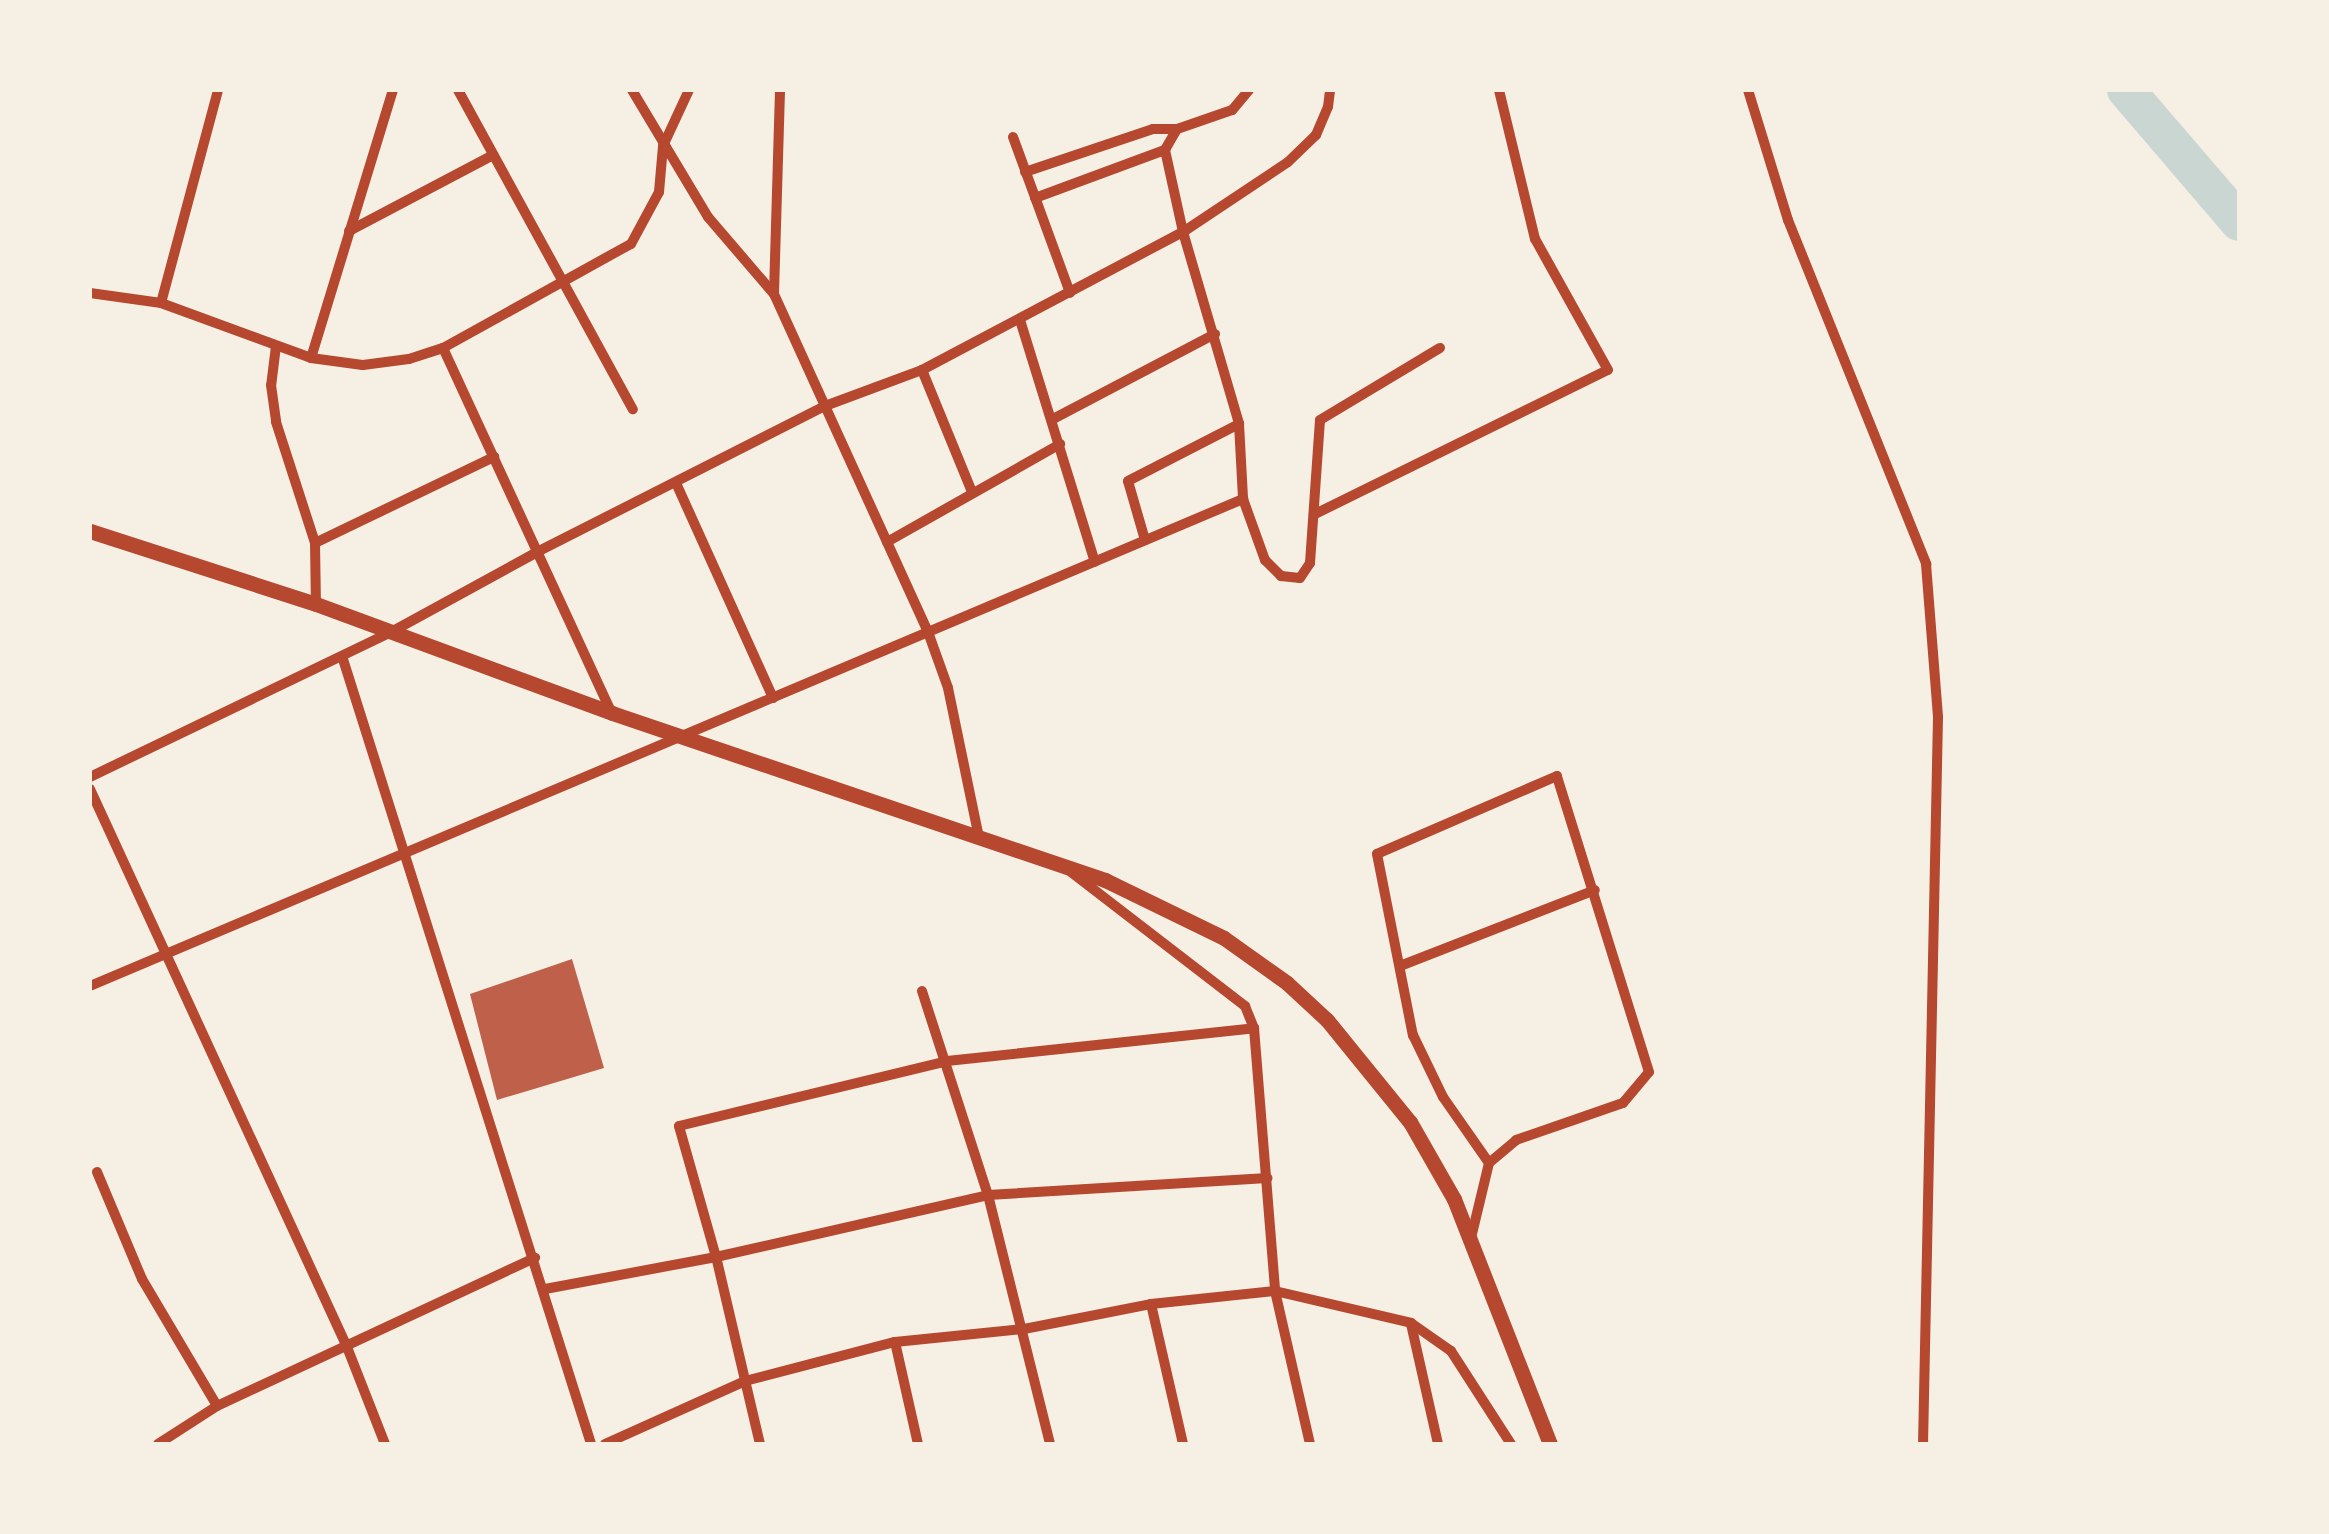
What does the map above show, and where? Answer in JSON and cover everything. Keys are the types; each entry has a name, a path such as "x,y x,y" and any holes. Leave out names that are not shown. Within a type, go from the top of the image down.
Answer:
{"main road":[{"path":"90,532 316,604 612,713 1063,866 1186,916 1287,983 1385,1086 1433,1160 1471,1239 1550,1444"}],"street":[{"path":"161,304 218,90"},
{"path":"311,358 392,90"},
{"path":"458,90 632,410"},
{"path":"632,90 708,217 774,294 928,632 948,688 979,838"},
{"path":"90,293 161,304 311,358 363,364 409,359 443,348 630,244 659,192 663,146 689,90"},
{"path":"774,294 780,90"},
{"path":"1025,172 1153,129 1177,130 1232,110 1249,90"},
{"path":"90,777 393,631 537,552 825,406 922,370 1183,232 1316,135 1330,90"},
{"path":"1315,514 1608,370 1536,239 1498,90"},
{"path":"1748,90 1788,220 1926,564 1938,718 1923,1444"},
{"path":"1035,198 1166,145 1177,130"},
{"path":"1013,137 1070,293"},
{"path":"1166,145 1183,232 1239,424 1243,500 1266,560 1289,580 1300,578 1310,563 1320,420 1440,348"},
{"path":"349,231 494,155"},
{"path":"1020,320 1095,562"},
{"path":"1053,419 1215,334"},
{"path":"276,346 272,386 276,422 315,543 316,604"},
{"path":"443,348 612,713"},
{"path":"922,370 972,492"},
{"path":"1146,540 1128,482 1239,424"},
{"path":"887,542 1060,444"},
{"path":"315,543 494,458"},
{"path":"676,482 773,698"},
{"path":"90,986 1243,500"},
{"path":"342,656 592,1444"},
{"path":"1471,1239 1489,1162 1516,1140 1622,1103 1649,1072 1596,890 1557,776 1378,854 1412,1035 1443,1097 1489,1162"},
{"path":"90,789 347,1347 384,1444"},
{"path":"1063,866 1246,1006 1254,1028 1275,1291 1310,1444"},
{"path":"1400,966 1596,890"},
{"path":"922,991 988,1195 1050,1444"},
{"path":"760,1444 716,1257 678,1126 947,1061 1254,1028"},
{"path":"97,1172 142,1279 217,1406"},
{"path":"545,1289 716,1257 988,1195 1267,1178"},
{"path":"158,1444 217,1406 535,1258"},
{"path":"605,1444 744,1381 895,1342 1024,1329 1152,1304 1275,1291 1411,1322 1451,1351 1510,1444"},
{"path":"1152,1304 1183,1444"},
{"path":"1411,1322 1438,1444"},
{"path":"895,1342 918,1444"}],"building":[{"path":"572,959 604,1068 497,1100 470,994"}],"waterway":[{"path":"2126,90 2239,222"}]}
